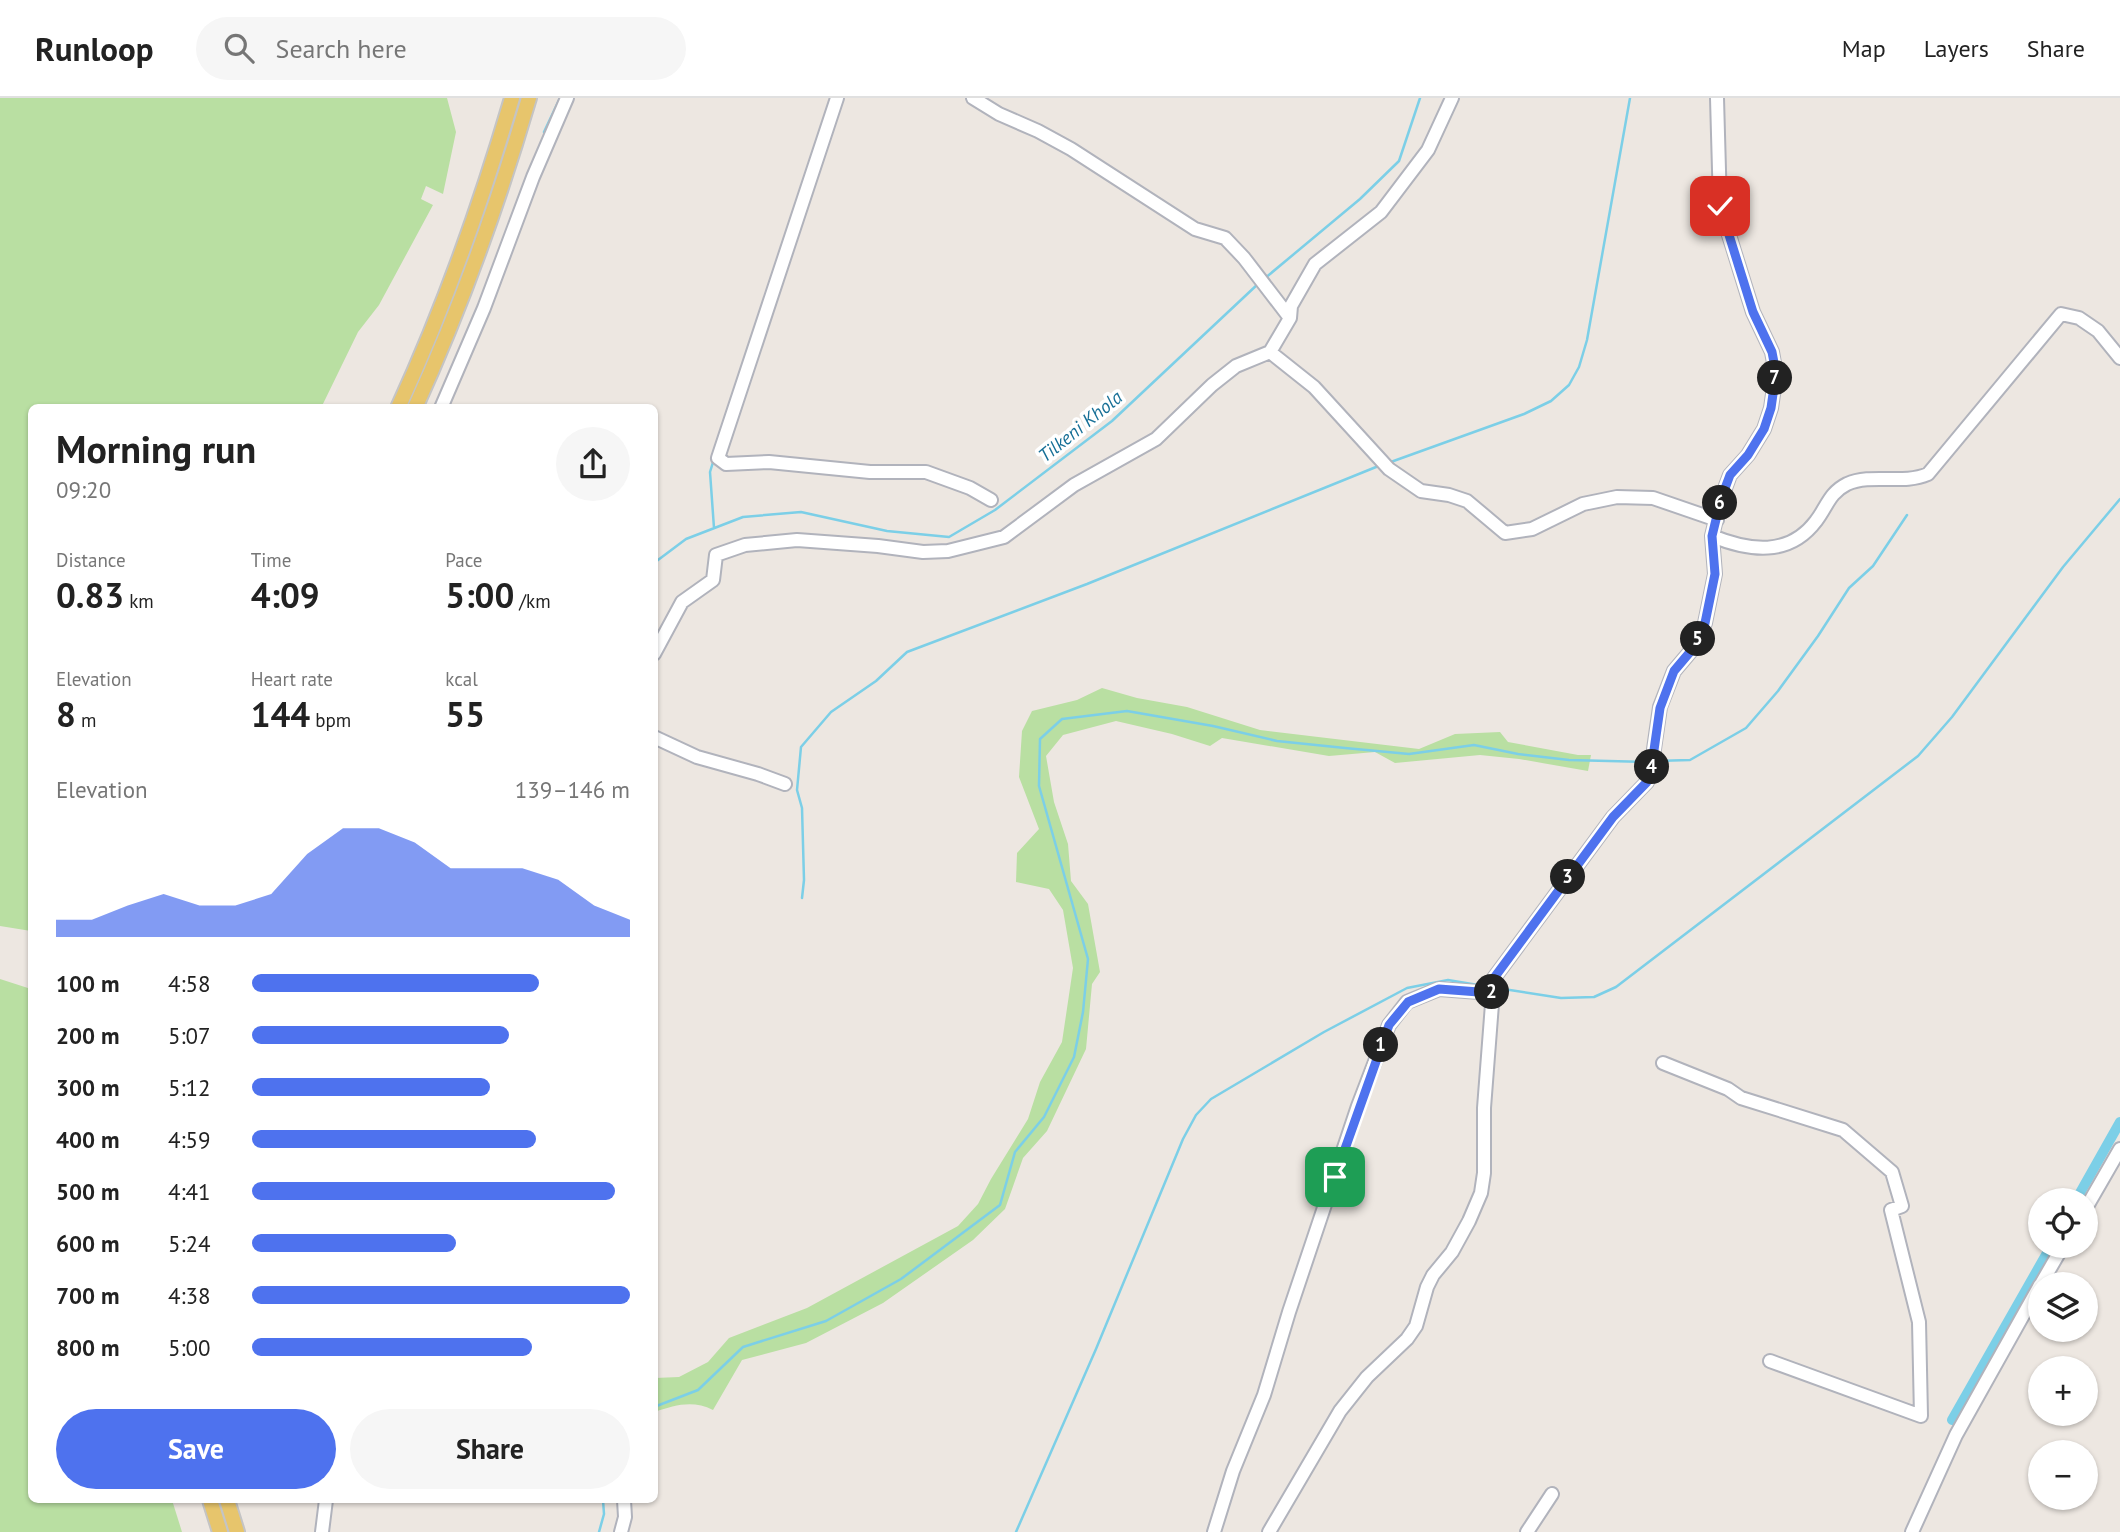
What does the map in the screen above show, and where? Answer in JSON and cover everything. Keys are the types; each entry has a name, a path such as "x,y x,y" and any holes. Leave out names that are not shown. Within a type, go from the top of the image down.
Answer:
{"main road":[{"path":"400,404 453,277 495,157 512,98"},
{"path":"417,404 470,277 512,157 529,98"},
{"path":"211,1503 220,1532"},
{"path":"229,1503 237,1532"}],"street":[{"path":"444,404 567,98"},
{"path":"837,98 718,458 726,464 769,462 870,472 926,472 970,488 991,499"},
{"path":"973,98 999,114 1071,149 1195,229 1225,237 1290,318"},
{"path":"658,647 682,602 713,580 716,555 744,545 797,540 923,552 948,551 1004,537 1074,485 1156,439 1212,385 1236,366 1270,352 1290,318 1291,306 1315,264 1381,212 1428,150 1452,98"},
{"path":"1269,1532 1340,1411 1367,1377 1407,1339 1416,1326 1427,1287 1452,1252 1477,1202 1484,1173 1485,1108 1494,978 1613,817 1647,782 1654,755 1660,708 1674,671 1696,645 1705,623 1715,574 1712,536 1721,499 1730,475 1748,455 1764,429 1771,408 1776,373 1772,352 1753,312 1720,206 1717,98"},
{"path":"1712,536 1739,547 1763,549 1785,544 1804,535 1818,519 1833,493 1849,483 1871,479 1917,479 1928,474 2061,314 2079,318 2098,331 2120,358"},
{"path":"1270,352 1314,387 1385,465 1421,491 1467,501 1505,533 1532,529 1583,504 1617,497 1653,498 1717,520"},
{"path":"658,739 696,757 785,784"},
{"path":"1213,1532 1233,1471 1264,1395 1354,1118 1389,1025 1408,1002 1439,989 1492,993"},
{"path":"1662,1063 1728,1089 1741,1098 1843,1130 1892,1172 1902,1206 1891,1210 1919,1322 1921,1416 1770,1361"},
{"path":"2098,1188 2120,1149"},
{"path":"1912,1532 1956,1435 2028,1308"},
{"path":"1527,1532 1552,1494"},
{"path":"322,1532 326,1503"},
{"path":"621,1532 625,1517 624,1503"}],"green space":[{"path":"0,98 447,98 456,132 443,194 426,186 421,199 433,205 379,305 358,332 323,404 28,404 28,931 0,926"},
{"path":"1102,688 1137,698 1187,707 1260,730 1419,749 1455,734 1500,732 1508,742 1591,755 1588,771 1480,755 1395,763 1375,752 1329,756 1222,738 1210,746 1116,721 1063,735 1046,756 1054,802 1068,844 1071,881 1088,904 1100,972 1092,984 1086,1049 1047,1131 1023,1158 1005,1209 973,1240 883,1303 806,1343 742,1360 713,1410 698,1405 684,1405 658,1411 658,1378 679,1377 708,1362 729,1338 807,1308 958,1226 978,1204 1028,1119 1040,1082 1062,1042 1073,968 1063,910 1049,889 1016,882 1017,853 1039,829 1019,777 1022,731 1032,711 1077,700"},
{"path":"0,979 28,988 28,1503 173,1503 182,1532 0,1532"}],"waterway":[{"path":"544,132 560,98"},
{"name":"Tilkeni Khola","path":"1264,279 1360,199 1399,161 1420,98"},
{"path":"1388,463 1524,414 1551,401 1569,385 1579,367 1587,340 1630,98"},
{"name":"Tilkeni Khola","path":"658,560 686,539 743,517 801,512 887,531 949,537 995,510 1112,421 1259,283"},
{"path":"714,459 710,472 714,528"},
{"path":"802,898 802,808 797,790 801,747 831,712 876,681 907,652 1087,584 1381,465"},
{"path":"1497,988 1561,998 1594,997 1616,987 1918,756 1952,717 2063,567 2120,499"},
{"path":"1655,761 1690,760 1746,728 1778,691 1849,588 1873,566 1907,515"},
{"path":"658,1405 698,1390 743,1347 826,1321 901,1279 1000,1205 1015,1152 1044,1117 1074,1057 1083,1012 1088,959 1039,786 1040,739 1062,719 1127,711 1213,726 1277,741 1345,748 1409,754 1474,745 1569,760 1648,762"},
{"path":"1016,1532 1183,1139 1196,1115 1211,1099 1324,1032 1407,988 1448,980 1490,987"},
{"path":"2083,1188 2120,1122"},
{"path":"1952,1420 2044,1258"},
{"name":"Tilkeni Khola","path":"599,1532 604,1514 603,1503"}],"route":[{"path":"1335,1177 1389,1025 1408,1002 1439,989 1492,993 1494,978 1560,887 1613,817 1647,782 1660,708 1674,671 1696,645 1705,623 1715,574 1712,536 1721,499 1730,475 1748,455 1764,429 1771,408 1776,373 1772,352 1753,312 1720,206"}]}
